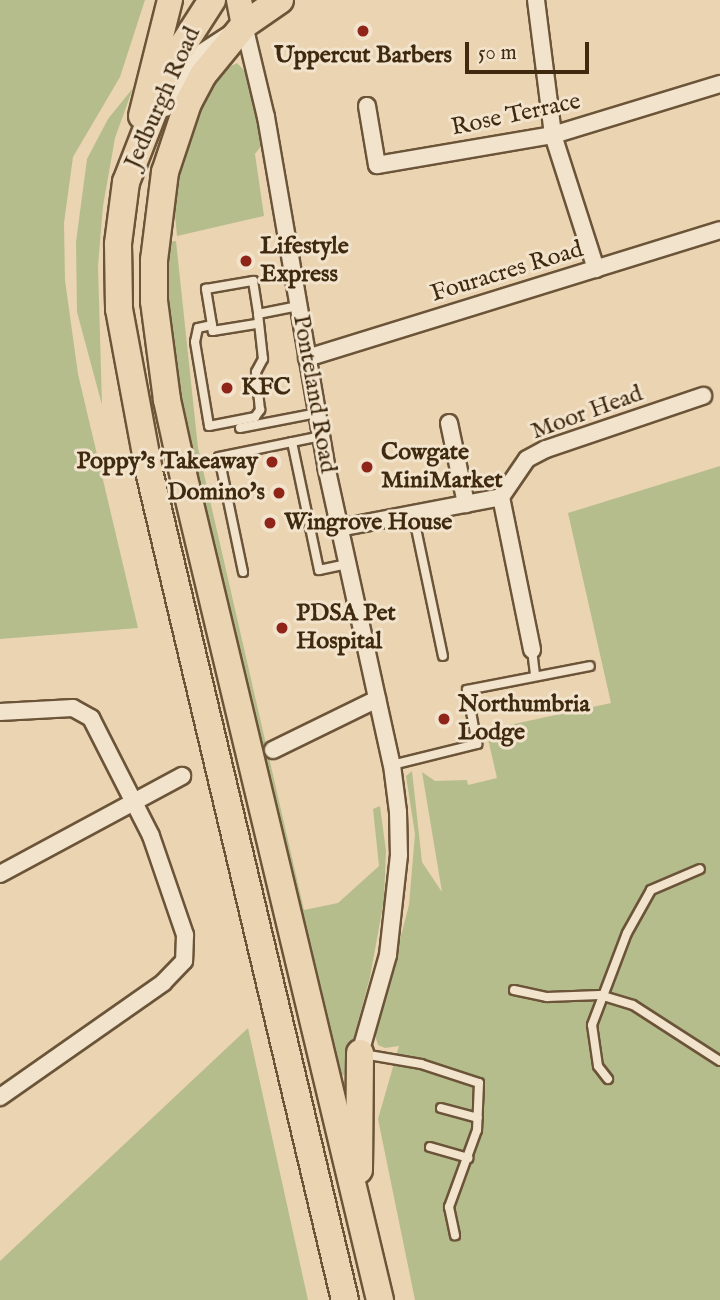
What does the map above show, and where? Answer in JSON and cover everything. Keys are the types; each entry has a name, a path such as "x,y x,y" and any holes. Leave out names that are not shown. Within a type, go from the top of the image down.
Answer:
{"highway":[{"name":"Jedburgh Road","path":"126,182 174,60 212,0"},
{"path":"279,0 241,12 203,75 175,135 158,219 154,301 167,400 186,487 380,1300"},
{"path":"126,182 118,244 119,309 132,395 345,1300"},
{"path":"359,1211 360,1054"}],"main road":[{"name":"Jedburgh Road","path":"126,182 170,0"}],"street":[{"path":"536,0 553,135 596,269"},
{"path":"143,140 195,59 241,12"},
{"name":"Ponteland Road","path":"241,12 299,300 307,358 339,528 392,765 399,855 387,955 360,1054"},
{"name":"Rose Terrace","path":"368,106 377,166 553,135 720,84"},
{"name":"Fouracres Road","path":"307,358 720,230"},
{"name":"Moor Head","path":"501,497 527,459 547,449 704,396"},
{"path":"449,423 466,504"},
{"path":"339,528 501,497 532,650"},
{"path":"273,750 377,699"},
{"path":"0,712 73,708 91,718 151,836 185,935 184,961 163,983 0,1097"},
{"path":"0,874 182,776"}],"lane":[{"path":"212,325 198,328 195,342 209,426 255,417 262,404 256,372 263,359 256,324 258,314 253,281 206,289 212,325 213,331 256,324"},
{"path":"258,314 299,300"},
{"path":"240,428 317,413"},
{"path":"243,572 219,457 321,436"},
{"path":"292,442 319,570 348,564"},
{"path":"412,514 443,656"},
{"path":"532,650 535,676"},
{"path":"392,765 477,744 467,690 590,666"},
{"path":"608,1079 598,1066 593,1045 592,1025 600,995 651,890 700,869"},
{"path":"514,990 547,997 600,995 651,1015 720,1061"},
{"path":"360,1054 421,1063 479,1083 478,1118 468,1158 449,1207 455,1235"},
{"path":"441,1108 478,1118"},
{"path":"430,1147 468,1158"}],"green space":[{"path":"0,0 145,0 120,77 73,157 64,223 65,280 78,374 138,628 0,639"},
{"path":"237,63 246,72 258,107 264,142 255,154 264,216 177,236 173,193 183,152 203,102 225,69"},
{"path":"133,88 115,138 103,206 98,266 102,405 77,312 76,242 87,159 108,119"},
{"path":"176,241 198,448 304,910 338,903 379,866 373,809 380,806 386,851 384,900 370,977 344,1075 339,1077 177,395 165,291 170,242"},
{"path":"720,466 720,1300 415,1300 378,1119 399,1046 385,1048 378,1045 375,1035 409,905 415,834 406,776 412,771 422,862 442,892 422,772 435,781 467,780 468,785 497,778 486,730 611,703 568,513"},
{"path":"248,1028 308,1300 0,1300 0,1261"}],"place":[{"name":"Uppercut Barbers","path":"363,31"},
{"name":"Lifestyle Express","path":"246,261"},
{"name":"KFC","path":"227,388"},
{"name":"Poppy's Takeaway","path":"272,462"},
{"name":"Cowgate MiniMarket","path":"367,467"},
{"name":"Domino's","path":"279,493"},
{"name":"Wingrove House","path":"270,523"},
{"name":"PDSA Pet Hospital","path":"282,628"},
{"name":"Northumbria Lodge","path":"444,719"}]}
